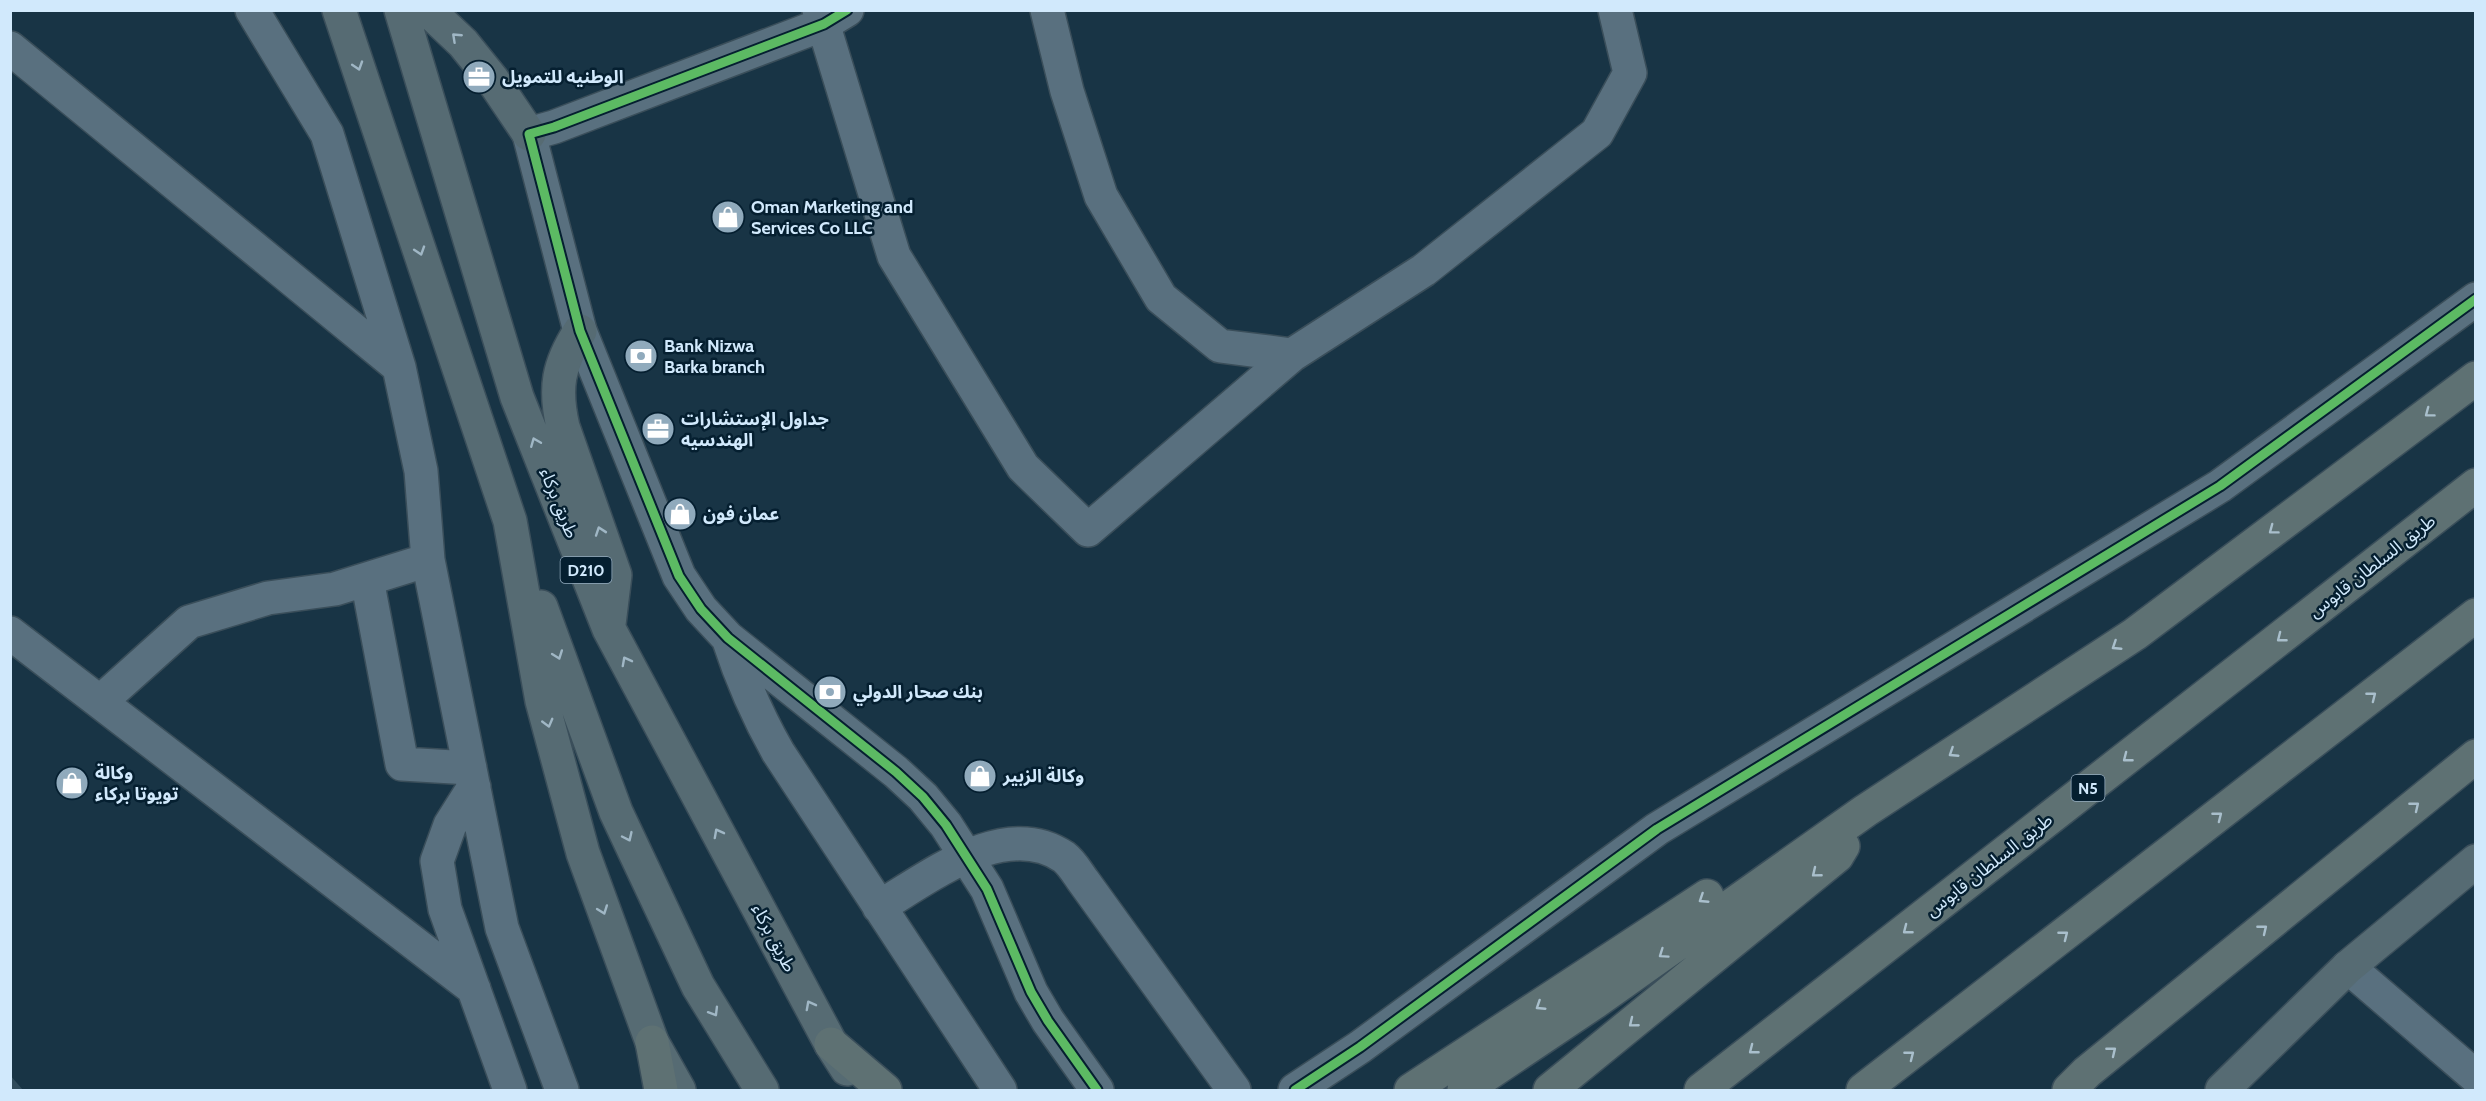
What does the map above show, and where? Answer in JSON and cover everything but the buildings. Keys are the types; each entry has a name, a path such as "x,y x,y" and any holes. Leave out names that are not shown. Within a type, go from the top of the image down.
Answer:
{"highway":[{"path":"1464,1090 1595,1002 1865,811 2135,634 2475,378"},
{"name":"طريق السلطان قابوس","path":"1701,1090 2475,485"},
{"path":"1863,1090 2475,615"},
{"path":"2073,1086 2475,756"},
{"path":"1411,1090 1747,870 1865,811"},
{"path":"1550,1090 1837,856 1865,811"},
{"path":"1501,1090 1542,1059 1595,1002"},
{"path":"652,1042 661,1090"},
{"path":"831,1044 885,1090"}],"main road":[{"path":"339,10 510,521 616,812 698,986 762,1090"},
{"name":"طريق بركاء","path":"401,10 517,397 609,629 831,1044 862,1090"},
{"path":"428,10 463,43 492,79 529,134"},
{"path":"580,331 566,352 559,377 558,403 563,427 615,574 609,629"},
{"path":"510,521 542,701 580,843 652,1042 679,1090"},
{"path":"2222,1090 2348,967 2475,861"}],"street":[{"path":"252,10 327,134 399,367 421,471 428,560 502,928 562,1090"},
{"path":"1047,10 1067,91 1101,196 1161,298 1220,346 1293,355"},
{"path":"1097,1090 1048,1021 1031,992 987,889 923,797 896,772 728,638 701,609 679,576 580,331 529,134 554,127 830,15 894,256 1023,467 1088,530 1293,355 1424,270 1597,133 1630,73 1615,10"},
{"path":"10,48 399,367"},
{"path":"1295,1090 1360,1047 1657,829 2220,486 2475,299"},
{"path":"110,693 189,622 268,598 335,589 428,560"},
{"path":"367,579 402,764 472,778"},
{"path":"10,633 110,693 474,989"},
{"path":"728,638 741,678 763,725 1000,1090"},
{"path":"472,778 450,825 438,861 445,909 510,1090"},
{"path":"879,906 966,856 1005,844 1036,844 1065,858 1234,1090"},
{"path":"2348,967 2475,1077"}],"cycle path":[{"path":"847,10 824,24 554,127 529,134 580,331 679,576 701,609 728,638 896,772 923,797 946,825 987,889 1031,992 1048,1021 1097,1090"},
{"path":"1295,1090 1360,1047 1657,829 2220,486 2476,299"}],"place":[{"name":"الوطنيه للتمويل","path":"479,77"},
{"name":"Oman Marketing and Services Co LLC","path":"728,217"},
{"name":"Bank Nizwa Barka branch","path":"641,356"},
{"name":"جداول الإستشارات الهندسيه","path":"658,429"},
{"name":"عمان فون","path":"680,514"},
{"name":"بنك صحار الدولي","path":"830,692"},
{"name":"وكالة الزبير","path":"980,776"},
{"name":"وكالة تويوتا بركاء","path":"72,783"}]}
